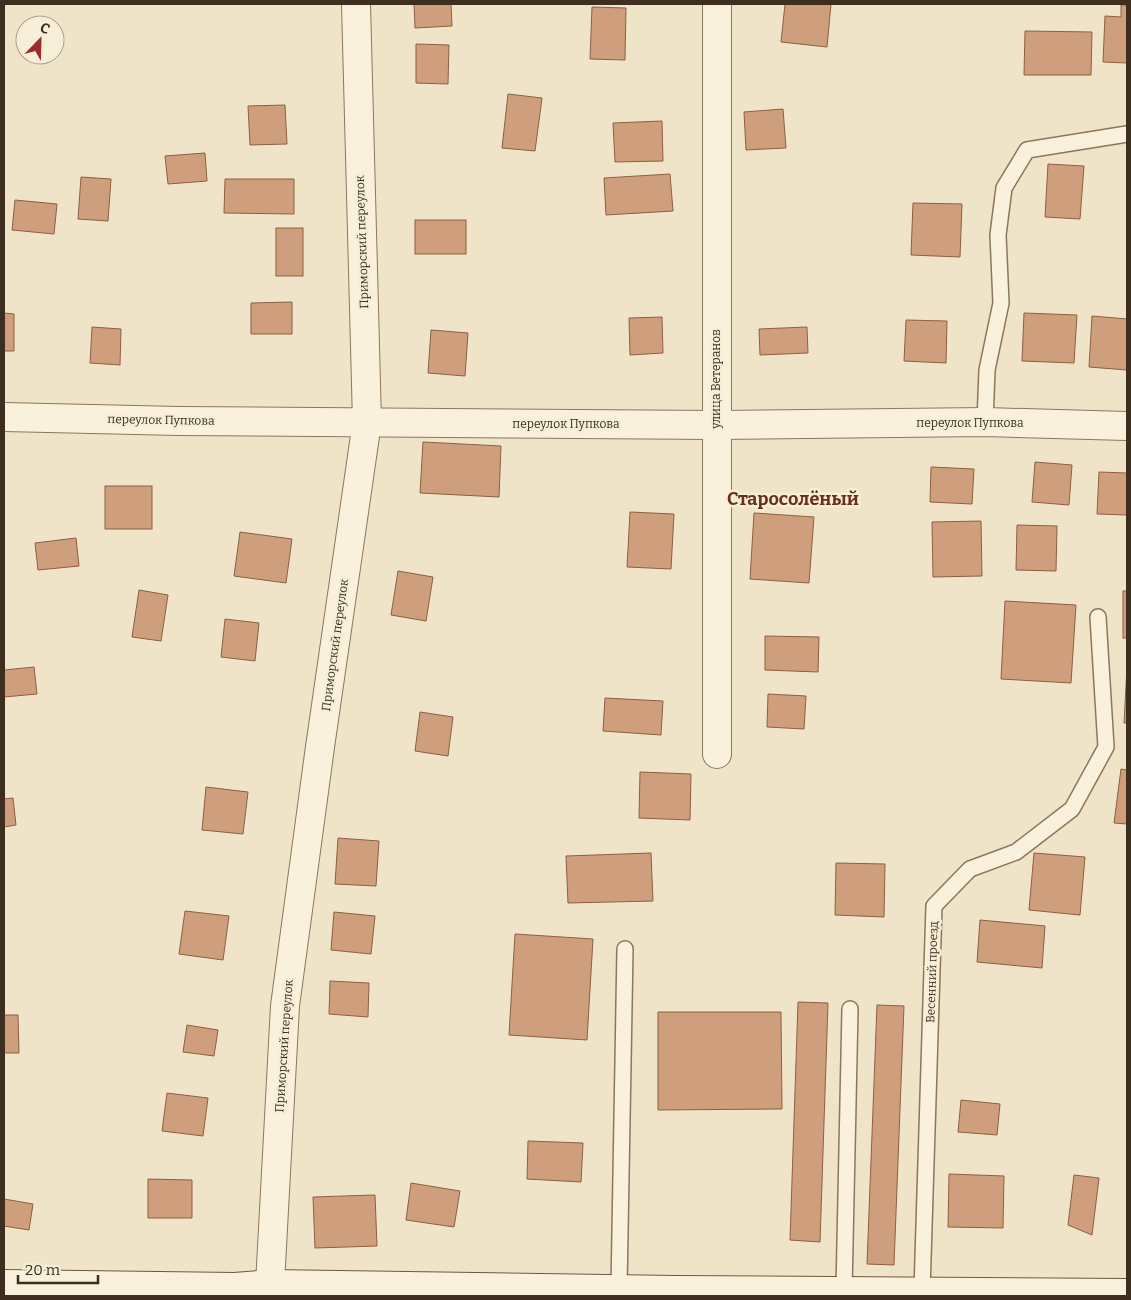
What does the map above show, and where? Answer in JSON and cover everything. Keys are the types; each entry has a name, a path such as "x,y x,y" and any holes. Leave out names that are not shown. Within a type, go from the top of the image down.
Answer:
{"street":[{"name":"Приморский переулок","path":"270,1284 285,1006 367,422 356,4"},
{"name":"улица Ветеранов","path":"716,4 717,754"},
{"name":"переулок Пупкова","path":"4,417 716,425 985,422 1127,426"},
{"path":"4,1284 235,1292 270,1284 619,1289 676,1293 844,1290 1127,1292"}],"lane":[{"path":"985,422 986,370 1001,303 998,235 1004,188 1028,150 1127,134"},
{"name":"Весенний проезд","path":"922,1290 934,906 970,869 1016,852 1072,809 1106,747 1098,618"},
{"path":"619,1289 625,949"},
{"path":"844,1290 850,1009"}],"building":[{"path":"414,4 451,4 452,26 415,28"},
{"path":"785,4 831,4 827,47 781,42"},
{"path":"1121,5 1127,5 1127,63 1103,62 1105,16 1121,17"},
{"path":"592,7 626,8 625,60 590,59"},
{"path":"1025,31 1092,32 1091,75 1024,75"},
{"path":"416,44 449,45 448,84 416,83"},
{"path":"508,94 542,98 535,151 502,148"},
{"path":"285,105 287,144 250,145 248,106"},
{"path":"783,109 786,148 746,150 744,112"},
{"path":"662,121 663,161 615,162 613,123"},
{"path":"205,153 207,181 168,184 165,156"},
{"path":"1048,164 1084,166 1080,219 1045,217"},
{"path":"670,174 673,211 606,215 604,178"},
{"path":"81,177 111,179 108,221 78,219"},
{"path":"225,179 294,179 294,214 224,213"},
{"path":"15,200 57,204 54,234 12,230"},
{"path":"913,203 962,204 960,257 911,255"},
{"path":"415,220 466,220 466,254 415,254"},
{"path":"276,228 303,228 303,276 276,276"},
{"path":"292,302 292,334 251,334 251,303"},
{"path":"4,313 14,314 14,351 4,351"},
{"path":"1024,313 1077,315 1074,363 1022,361"},
{"path":"1092,316 1127,319 1127,370 1089,367"},
{"path":"662,317 663,353 630,355 629,318"},
{"path":"906,320 947,321 946,363 904,361"},
{"path":"92,327 121,329 120,365 90,363"},
{"path":"807,327 808,353 760,355 759,329"},
{"path":"431,330 468,333 465,376 428,373"},
{"path":"423,442 501,446 499,497 420,493"},
{"path":"1035,462 1072,465 1069,505 1032,502"},
{"path":"931,467 974,469 972,504 930,502"},
{"path":"1099,472 1127,473 1127,515 1097,514"},
{"path":"105,486 152,486 152,529 105,529"},
{"path":"630,512 674,514 671,569 627,567"},
{"path":"754,513 814,517 809,583 750,579"},
{"path":"981,521 982,576 933,577 932,522"},
{"path":"1017,525 1057,526 1056,571 1016,570"},
{"path":"240,532 292,539 286,583 234,576"},
{"path":"76,538 79,566 38,570 35,543"},
{"path":"398,571 433,577 426,621 391,615"},
{"path":"139,590 168,595 161,641 132,637"},
{"path":"1123,591 1127,591 1127,638 1123,638"},
{"path":"1005,601 1076,605 1071,683 1001,679"},
{"path":"225,619 259,623 255,661 221,657"},
{"path":"765,636 819,637 818,672 765,670"},
{"path":"34,667 37,694 4,697 4,670"},
{"path":"1127,667 1127,723 1124,723"},
{"path":"768,694 806,696 804,729 767,727"},
{"path":"605,698 663,701 661,735 603,731"},
{"path":"420,712 453,717 448,756 415,751"},
{"path":"1121,769 1127,770 1127,824 1114,823"},
{"path":"640,772 691,774 690,820 639,818"},
{"path":"206,787 248,792 243,834 202,830"},
{"path":"13,798 16,825 4,827 4,799"},
{"path":"338,838 379,841 376,886 335,884"},
{"path":"651,853 653,901 568,903 566,856"},
{"path":"1034,853 1085,857 1080,915 1029,910"},
{"path":"836,863 885,864 884,917 835,915"},
{"path":"185,911 229,916 223,960 179,954"},
{"path":"334,912 375,916 371,954 331,950"},
{"path":"980,920 1045,926 1042,968 977,962"},
{"path":"515,934 593,939 587,1040 509,1035"},
{"path":"330,981 369,983 368,1017 329,1014"},
{"path":"798,1002 828,1003 820,1242 790,1240"},
{"path":"877,1005 904,1006 894,1265 867,1264"},
{"path":"658,1012 781,1012 782,1109 658,1110"},
{"path":"4,1015 18,1015 19,1053 4,1053"},
{"path":"187,1025 218,1030 214,1056 183,1052"},
{"path":"167,1093 208,1098 203,1136 162,1131"},
{"path":"961,1100 1000,1104 997,1135 958,1132"},
{"path":"528,1141 583,1143 581,1182 527,1179"},
{"path":"949,1174 1004,1176 1003,1228 948,1227"},
{"path":"1074,1175 1099,1178 1092,1235 1068,1225"},
{"path":"148,1179 192,1180 192,1218 148,1218"},
{"path":"411,1183 460,1191 454,1227 406,1220"},
{"path":"375,1195 377,1246 315,1248 313,1197"},
{"path":"4,1199 33,1204 29,1230 4,1226"}],"district":[{"name":"Староcолёный","path":"793,499"}]}
